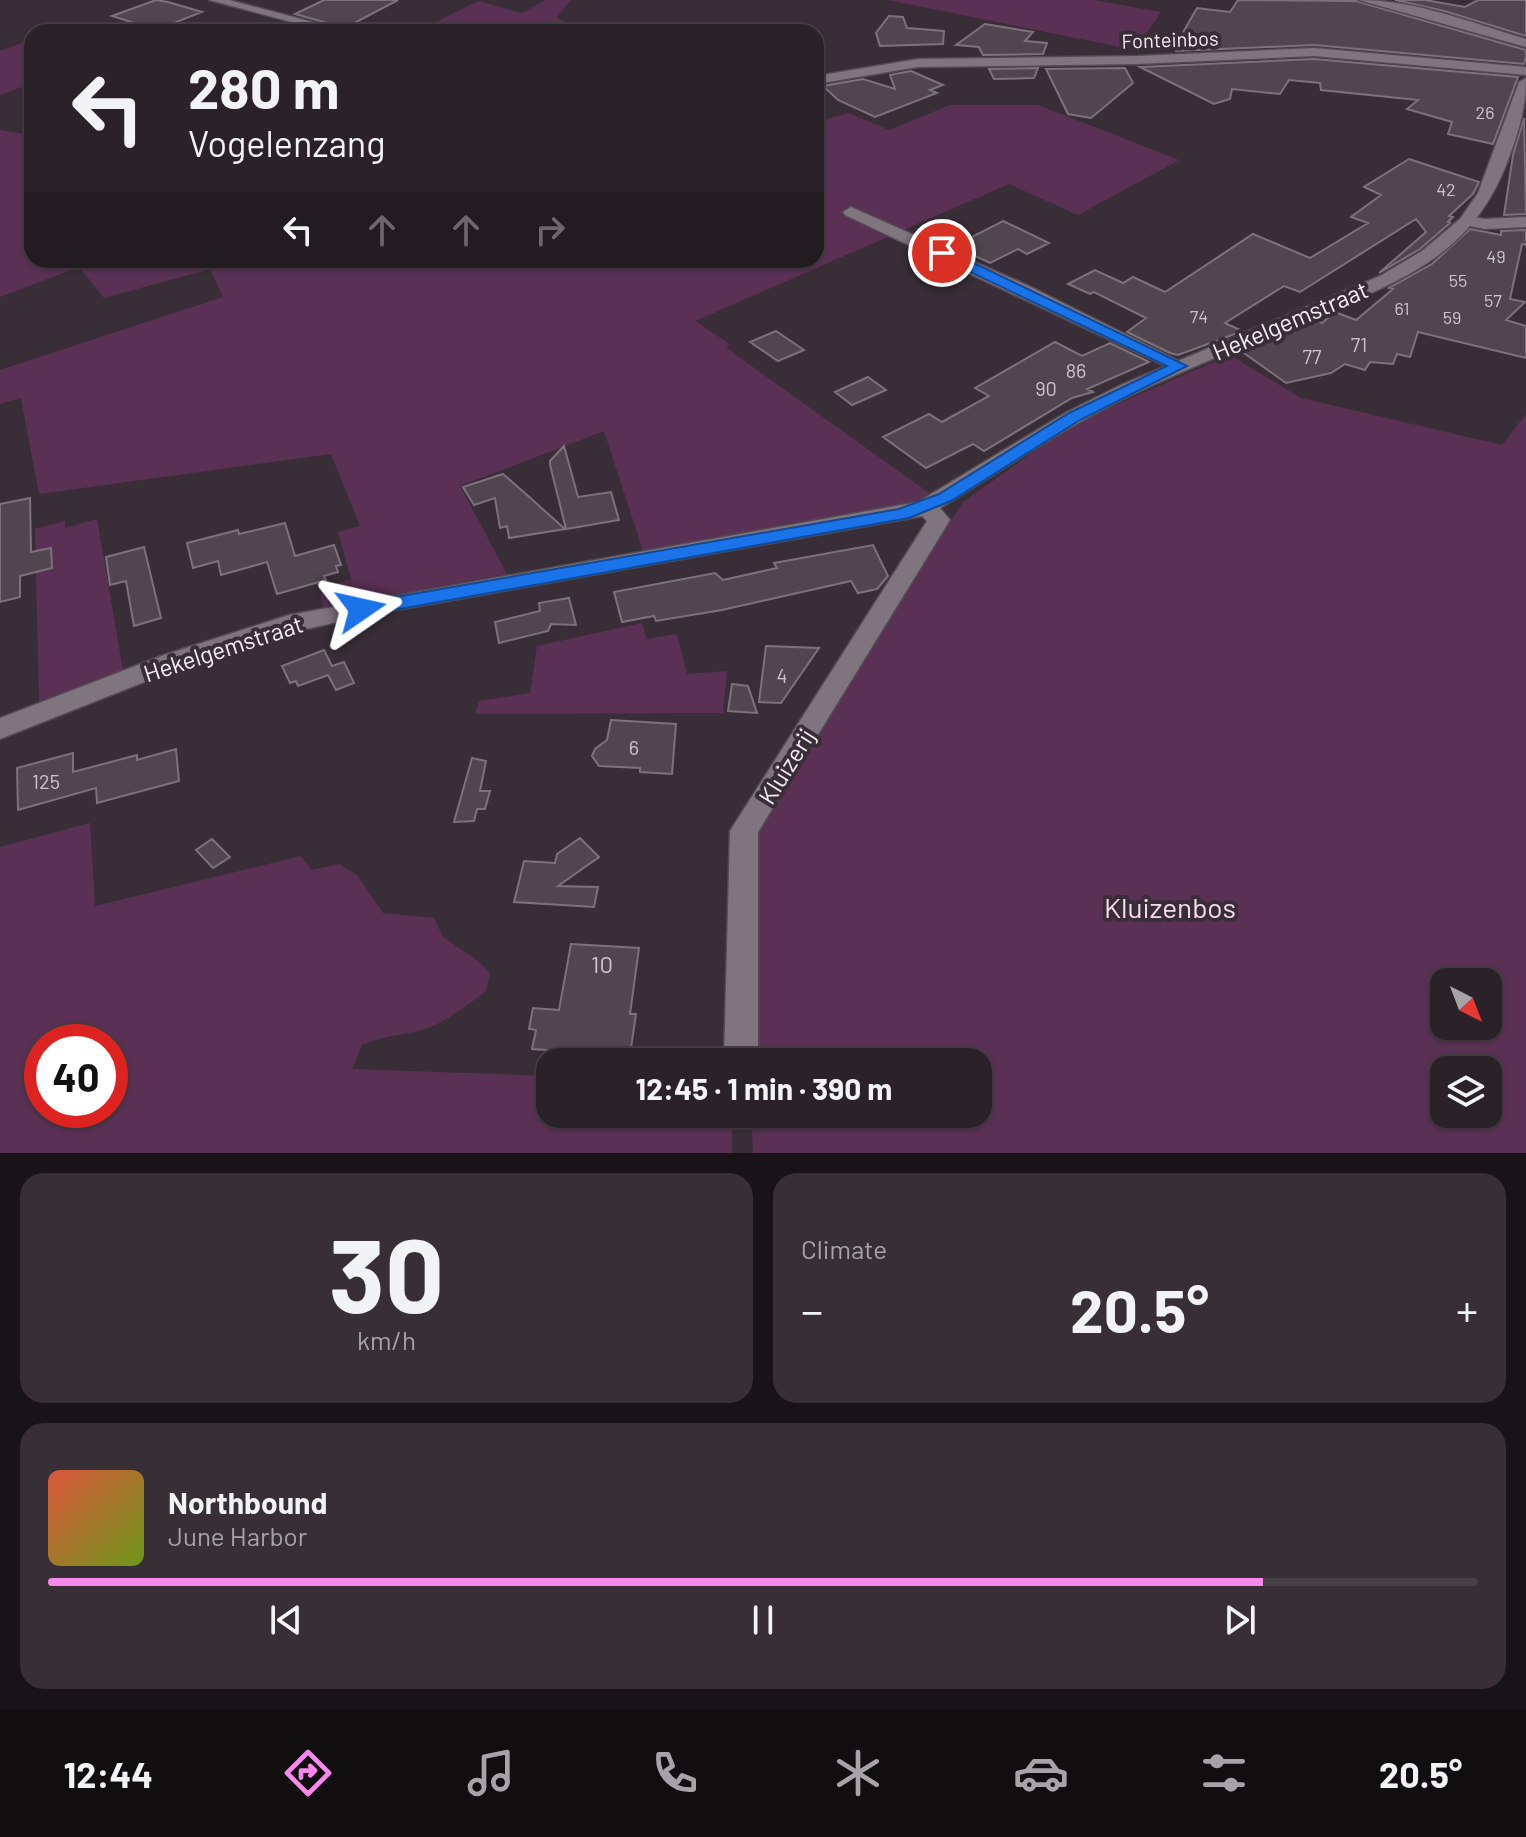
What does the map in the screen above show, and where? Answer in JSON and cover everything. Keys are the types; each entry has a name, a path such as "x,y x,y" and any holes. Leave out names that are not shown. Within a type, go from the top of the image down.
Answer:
{"street":[{"path":"215,0 312,24"},
{"path":"1365,0 1438,16 1526,43"},
{"name":"Fonteinbos","path":"824,79 918,63 1137,60 1314,52 1526,71"},
{"name":"Hekelgemstraat","path":"0,729 173,661 289,624 496,584 902,514 926,507 1074,416 1180,366 1386,280 1416,264 1467,221 1487,190 1526,82"},
{"path":"851,212 1180,366"},
{"path":"1467,221 1506,225 1526,222"},
{"name":"Kluizerij","path":"741,1048 744,831 939,520 926,507"}],"green space":[{"path":"546,0 571,0 556,18 571,24 432,24 478,1 522,13"},
{"path":"888,0 1094,0 1161,12 1135,50"},
{"path":"24,42 24,86 0,95 0,51"},
{"path":"950,105 1038,105 1179,160 1078,215 1009,184 824,265 824,120 849,113 889,130"},
{"path":"0,130 24,134 24,268 76,268 0,297"},
{"path":"80,268 816,268 695,321 731,345 726,347 739,357 932,495 863,516 827,523 643,551 604,431 460,486 507,574 324,608 319,589 351,579 338,532 360,526 331,454 39,494 21,398 0,404 0,370 223,297 210,269 104,298"},
{"name":"Kluizenbos","path":"1230,355 1301,398 1502,445 1526,414 1526,1153 753,1153 752,1128 992,1128 992,1048 751,1048 753,840 759,821 963,502 1049,441 1106,409"},
{"path":"97,519 123,670 39,702 35,529 65,521 65,528"},
{"path":"642,623 646,639 677,634 687,674 727,671 723,713 475,714 479,701 530,693 537,646"},
{"path":"90,823 95,906 301,856 311,870 339,864 357,875 383,913 434,918 443,937 490,973 486,991 442,1022 362,1045 352,1069 536,1076 536,1128 732,1128 732,1153 0,1153 0,847"}],"building":[{"path":"156,0 202,12 171,24 137,24 112,16"},
{"path":"324,0 398,0 353,24 331,24 295,14"},
{"path":"1238,0 1356,1 1526,50 1526,57 1524,64 1314,45 1176,51 1174,48 1197,8 1230,12"},
{"path":"1395,0 1425,0 1465,7 1478,0 1526,0 1526,36 1444,11"},
{"path":"889,16 903,17 907,28 944,31 943,44 880,46 876,33"},
{"path":"985,24 1033,32 1025,41 1047,43 1043,54 983,55 979,47 956,45"},
{"path":"1314,59 1518,77 1493,144 1448,134 1452,122 1407,109 1418,100 1321,90 1320,83 1289,80 1280,94 1232,89 1230,99 1214,104 1140,67"},
{"path":"1038,68 1034,78 994,79 989,69"},
{"path":"1125,68 1133,83 1091,118 1068,114 1046,69"},
{"path":"911,71 943,85 930,90 937,93 875,117 838,100 824,87 863,79 895,89 890,75"},
{"path":"1524,118 1526,214 1504,215 1513,155"},
{"path":"1409,159 1479,182 1473,194 1449,216 1453,217 1450,223 1420,249 1379,273 1426,232 1416,219 1300,292 1284,286 1225,323 1242,331 1178,355 1127,332 1146,318 1094,292 1090,294 1068,284 1095,270 1123,283 1133,277 1165,292 1253,234 1310,258 1368,223 1351,217 1381,195 1364,187"},
{"path":"1003,221 1049,243 1027,254 1018,249 990,263 954,246"},
{"path":"1470,229 1501,235 1501,231 1526,230 1526,245 1522,244 1510,299 1525,302 1506,320 1526,326 1526,358 1418,332 1410,357 1397,354 1393,364 1370,362 1365,370 1345,364 1331,373 1286,383 1241,351 1315,320 1322,323 1335,312 1356,320 1393,289 1389,288 1432,264"},
{"path":"776,331 804,350 778,361 750,342"},
{"path":"1055,342 1082,356 1110,343 1149,362 1087,389 1093,392 1072,398 984,451 973,444 926,468 883,437 929,414 942,422 989,396 975,388"},
{"path":"868,377 886,390 852,405 835,392"},
{"path":"564,446 578,497 611,492 619,520 566,529 550,465"},
{"path":"503,474 565,529 509,538 507,526 500,528 495,498 474,505 463,487"},
{"path":"30,498 31,552 51,548 52,568 20,576 20,597 0,602 0,504"},
{"path":"285,523 295,556 334,545 341,565 336,566 338,572 324,576 326,580 277,594 267,562 221,575 218,561 193,568 187,543 238,530 239,534"},
{"path":"873,545 888,576 877,589 858,593 851,581 722,610 656,621 654,616 622,622 614,592 715,573 723,580 777,568 774,563"},
{"path":"144,547 161,618 134,626 126,581 110,585 106,557"},
{"path":"569,598 576,625 551,624 548,631 499,643 495,622 540,611 539,603"},
{"path":"766,646 819,648 781,703 759,702"},
{"path":"324,650 332,666 344,662 354,683 336,690 328,675 298,686 296,681 290,683 282,666"},
{"path":"732,684 748,686 757,713 728,711"},
{"path":"611,720 676,724 672,774 640,772 640,768 599,766 592,756 595,749 607,740"},
{"path":"176,749 179,781 97,803 96,788 18,810 17,768 73,753 73,772 137,755 137,760"},
{"path":"472,758 486,761 480,791 490,791 485,809 477,809 474,821 454,822"},
{"path":"580,838 599,857 558,886 598,887 594,907 514,902 524,861 555,863 557,854"},
{"path":"212,839 230,857 213,868 196,850"},
{"path":"571,944 639,948 630,1014 636,1014 631,1048 532,1049 536,1030 529,1029 533,1008 559,1010"}],"route":[{"path":"361,609 902,514 926,507 1074,416 1180,366 942,253"}]}
